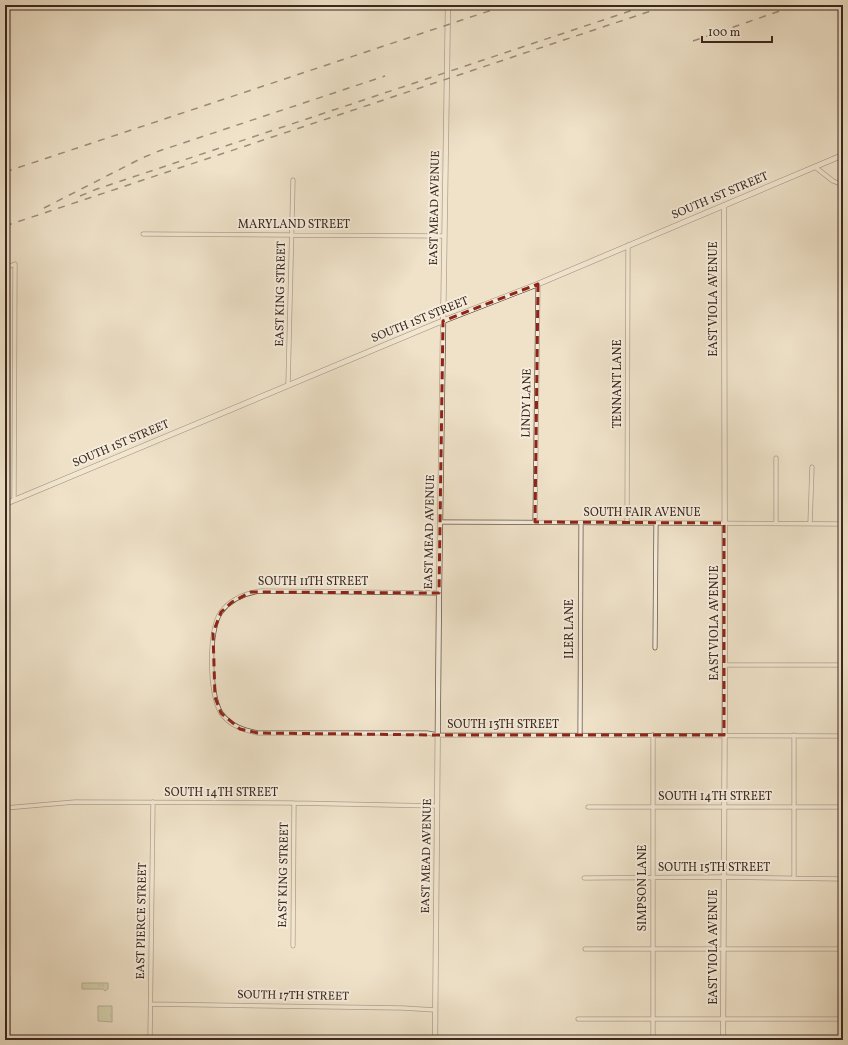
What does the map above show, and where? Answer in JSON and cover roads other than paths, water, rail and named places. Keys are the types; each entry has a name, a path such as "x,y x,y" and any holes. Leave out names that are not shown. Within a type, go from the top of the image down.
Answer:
{"main road":[{"name":"SOUTH 1ST STREET","path":"5,504 443,321 538,284 843,155"}],"street":[{"name":"EAST MEAD AVENUE","path":"435,1040 439,592 448,5"},
{"path":"815,167 834,181 843,185"},
{"name":"EAST KING STREET","path":"288,385 293,180"},
{"name":"EAST VIOLA AVENUE","path":"723,1040 725,665 724,206"},
{"name":"MARYLAND STREET","path":"143,234 444,236"},
{"name":"TENNANT LANE","path":"627,523 628,245"},
{"path":"5,268 16,264 14,500"},
{"name":"LINDY LANE","path":"535,522 538,284"},
{"path":"776,458 776,523"},
{"path":"810,524 812,467"},
{"name":"SOUTH FAIR AVENUE","path":"440,522 843,524"},
{"name":"ILER LANE","path":"580,736 581,523"},
{"path":"655,648 656,523"},
{"name":"SOUTH 11TH STREET","path":"212,662 213,633 221,612 232,602 251,592 439,592"},
{"name":"SOUTH 13TH STREET","path":"212,662 213,691 221,713 240,729 258,733 427,733 438,735 580,736 843,736"},
{"path":"725,665 843,665"},
{"name":"SIMPSON LANE","path":"653,735 653,1040"},
{"path":"794,735 794,878"},
{"name":"SOUTH 14TH STREET","path":"5,808 75,802 294,803 437,806"},
{"name":"EAST PIERCE STREET","path":"150,1040 153,802"},
{"name":"EAST KING STREET","path":"293,946 294,803"},
{"name":"SOUTH 14TH STREET","path":"588,807 843,807"},
{"name":"SOUTH 15TH STREET","path":"584,878 724,877 843,879"},
{"path":"585,949 843,949"},
{"name":"SOUTH 17TH STREET","path":"151,1004 435,1010"},
{"path":"578,1019 843,1019"}],"railway":[{"path":"5,172 507,5"},
{"path":"80,196 97,189 648,5"},
{"path":"5,226 669,5"},
{"path":"693,41 797,5"},
{"path":"44,208 142,158 159,151 385,76"}]}
